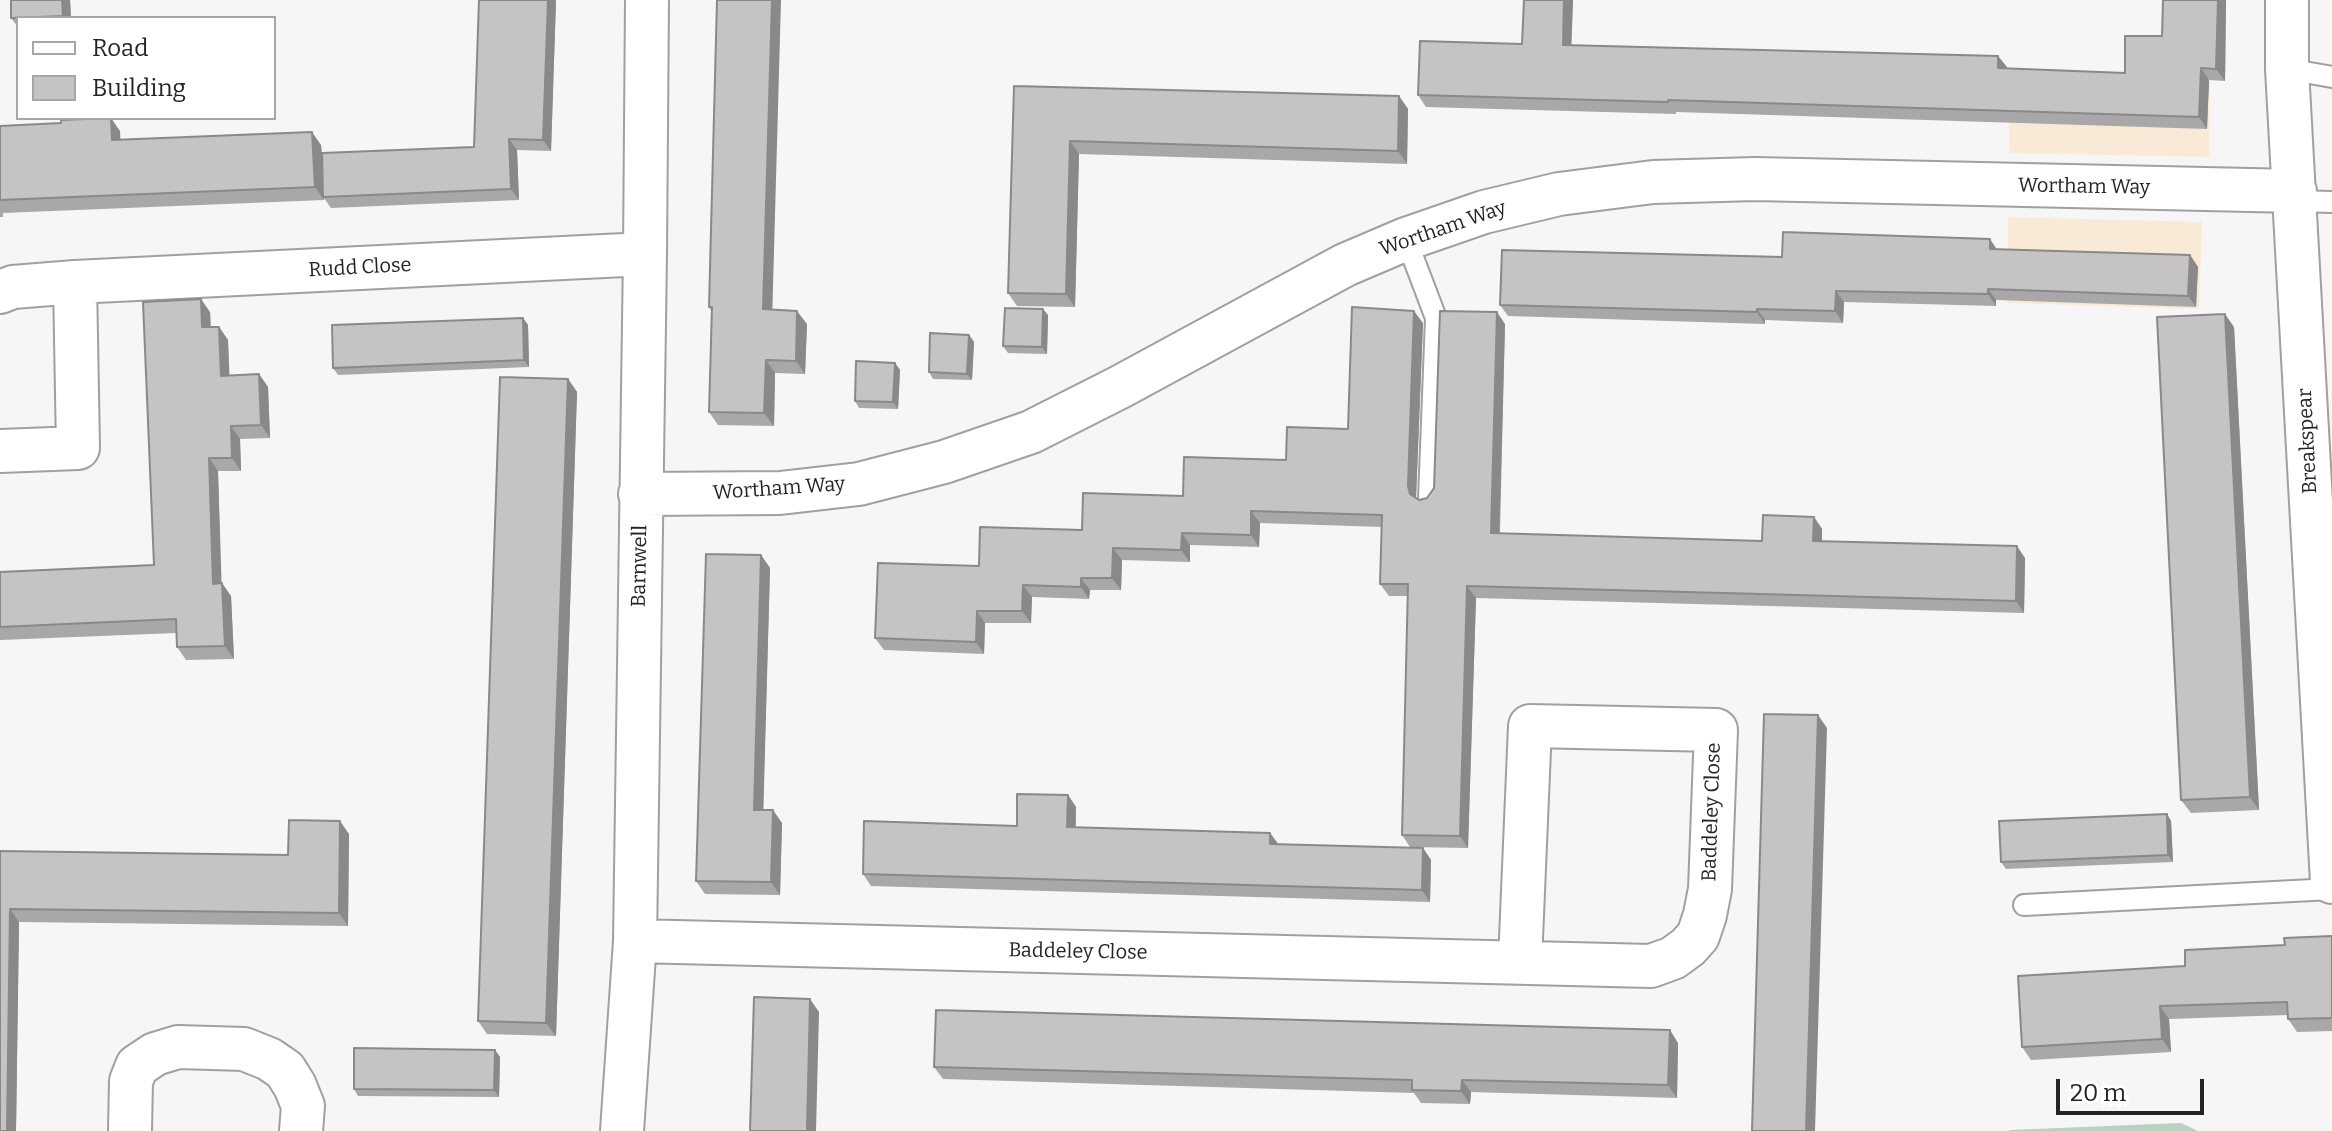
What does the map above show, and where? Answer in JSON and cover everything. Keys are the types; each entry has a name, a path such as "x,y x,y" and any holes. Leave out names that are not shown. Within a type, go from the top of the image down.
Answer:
{"street":[{"name":"Barnwell","path":"622,1131 635,941 647,0"},
{"name":"Breakspear","path":"2287,0 2287,69 2307,198 2332,882"},
{"name":"Wortham Way","path":"640,494 780,493 859,484 944,462 1031,432 1345,265 1406,239 1484,212 1559,194 1653,182 1755,179 2307,198"},
{"name":"Rudd Close","path":"0,292 13,287 75,282 645,254"},
{"path":"0,451 78,448 75,282"},
{"name":"Baddeley Close","path":"635,941 1651,966 1673,958 1698,936 1710,889 1716,730 1530,726 1520,962"},
{"path":"130,1131 131,1081 137,1066 155,1054 178,1047 244,1049 269,1059 285,1070 295,1086 303,1106 301,1131"}],"lane":[{"path":"2287,69 2332,77"},
{"path":"1406,239 1436,318 1429,499"},
{"path":"2024,905 2332,889"}],"shaded area":[{"path":"2010,76 2210,82 2209,157 2009,153"},
{"path":"2008,217 2202,222 2199,309 2007,303"}],"green space":[{"path":"2181,1123 2198,1131 2008,1131 2010,1130"}],"building":[{"path":"11,0 62,0 63,16 11,18"},
{"path":"479,0 548,0 543,140 509,139 511,189 323,197 322,153 474,147"},
{"path":"717,0 772,0 763,309 797,311 796,361 766,360 764,413 709,412"},
{"path":"1524,0 1564,0 1563,45 1998,56 1998,68 2125,73 2125,36 2162,36 2163,0 2218,0 2216,69 2201,68 2199,117 1418,95 1420,41 1522,44"},
{"path":"1014,86 1399,96 1398,151 1070,141 1066,294 1008,293"},
{"path":"61,120 111,120 112,140 312,132 315,187 0,200 0,126 61,123"},
{"path":"1783,232 1990,239 1990,249 2190,255 2188,296 1988,289 1988,294 1836,291 1835,311 1500,305 1502,250 1782,257"},
{"path":"201,299 202,327 219,327 221,376 259,374 261,425 231,426 232,458 209,458 213,584 222,583 225,646 177,647 176,619 0,627 0,572 154,565 143,302"},
{"path":"1352,307 1414,311 1408,486 1410,494 1419,500 1427,498 1434,488 1440,311 1497,312 1491,533 1762,541 1763,515 1814,517 1813,541 2017,546 2016,601 1467,586 1460,836 1402,835 1408,584 1380,584 1382,515 1251,511 1251,535 1182,533 1181,550 1113,548 1112,578 1081,578 1081,587 1023,585 1022,611 977,611 976,642 875,638 878,563 979,566 980,527 1082,530 1083,493 1183,496 1184,457 1286,460 1287,427 1348,429"},
{"path":"1005,308 1043,309 1042,347 1003,346"},
{"path":"2225,314 2250,797 2181,800 2157,317"},
{"path":"523,318 524,360 333,368 332,325"},
{"path":"930,333 969,335 967,374 929,372"},
{"path":"856,361 895,363 893,402 855,401"},
{"path":"500,377 568,379 546,1023 478,1021"},
{"path":"706,554 761,555 754,810 773,810 771,882 696,881"},
{"path":"1764,714 1818,715 1806,1131 1752,1131"},
{"path":"1017,794 1068,795 1067,827 1270,833 1270,844 1423,848 1422,890 863,874 864,821 1017,826"},
{"path":"2167,814 2168,855 2001,862 1999,821"},
{"path":"289,820 340,821 339,913 10,909 7,1131 0,1131 0,851 288,855"},
{"path":"2332,936 2332,1018 2288,1019 2287,1002 2160,1006 2162,1039 2022,1047 2018,976 2185,966 2185,950 2285,945 2284,938"},
{"path":"754,997 810,999 807,1131 750,1131"},
{"path":"936,1010 1670,1030 1668,1085 1462,1080 1461,1091 1412,1090 1412,1080 934,1067"},
{"path":"354,1048 495,1050 494,1090 354,1089"}]}
